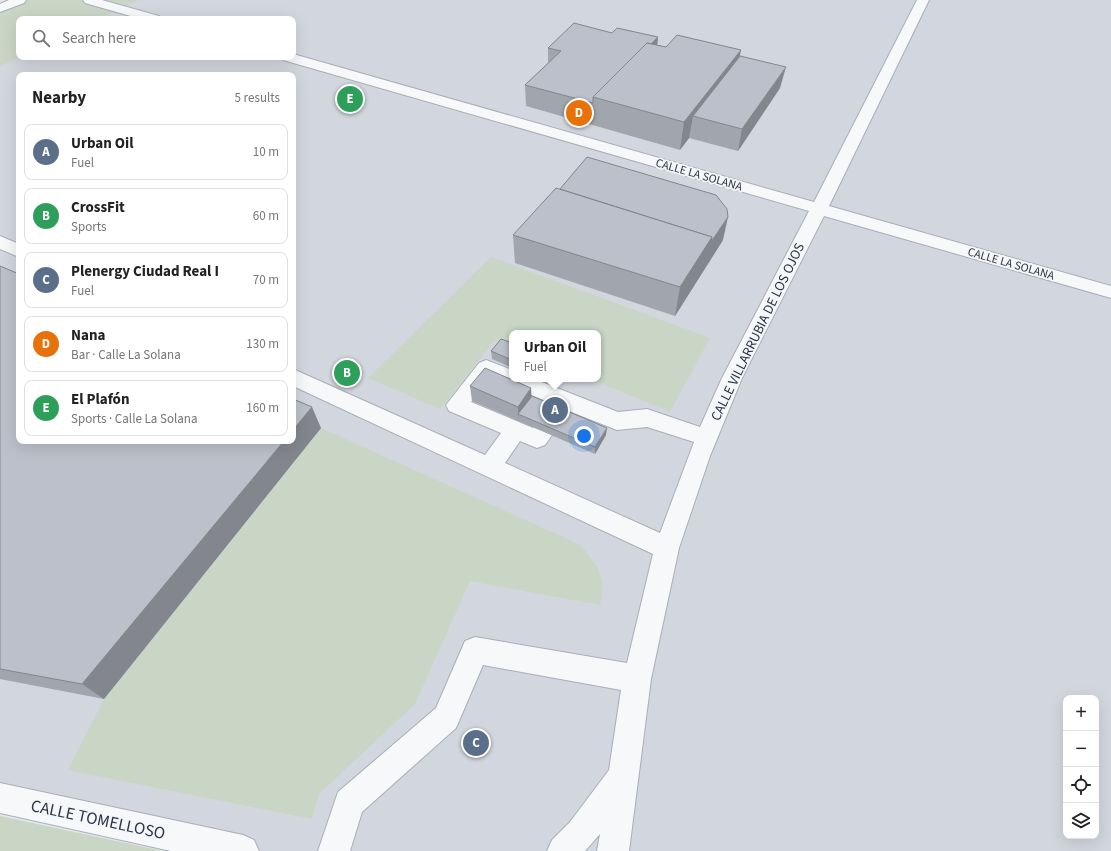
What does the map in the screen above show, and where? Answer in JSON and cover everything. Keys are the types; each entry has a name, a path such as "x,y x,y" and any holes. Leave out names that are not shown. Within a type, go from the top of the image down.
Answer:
{"street":[{"path":"0,8 20,0"},
{"path":"89,0 145,16"},
{"name":"CALLE VILLARRUBIA DE LOS OJOS","path":"613,851 637,679 667,548 707,438 732,378 819,209 923,0"},
{"name":"CALLE LA SOLANA","path":"296,59 1111,292"},
{"path":"0,242 16,250"},
{"path":"509,378 486,368 457,405 537,439 564,400"},
{"path":"296,378 667,548"},
{"path":"519,382 617,421 647,418 707,438"},
{"path":"489,467 516,430"},
{"path":"334,851 348,803 446,718 475,650 637,679"},
{"name":"CALLE VILLARRUBIA DE LOS OJOS","path":"563,851 581,833 624,776"},
{"name":"CALLE TOMELLOSO","path":"0,798 243,851"}],"shaded area":[{"path":"20,0 1111,0 1111,851 244,851 0,798 0,9"}],"green space":[{"path":"23,0 138,0 104,16 16,16 16,58 0,66 0,10"},
{"path":"491,257 710,338 670,412 598,382 601,382 601,330 509,330 509,346 495,340 440,409 368,378"},
{"path":"321,428 581,545 598,569 603,585 600,605 470,581 415,704 319,794 312,819 68,770 104,699"},
{"path":"0,816 163,851 0,851"}],"building":[{"path":"574,23 612,33 617,28 658,37 651,44 647,43 593,97 593,103 525,85 561,51 548,48"},
{"path":"677,35 741,50 684,122 593,97 647,43 666,47"},
{"path":"740,56 786,67 742,129 693,116"},
{"path":"587,157 716,195 727,209 728,217 711,242 712,237 560,189"},
{"path":"556,188 712,237 680,287 513,235"},
{"path":"0,266 16,273 16,444 282,444 82,684 0,669"},
{"path":"501,339 509,342 509,359 491,351"},
{"path":"485,368 509,378 509,382 517,382 531,388 518,407 470,386"},
{"path":"532,396 607,428 595,447 518,414"},
{"path":"296,400 312,407 296,426"}],"place":[{"name":"El Plafón","path":"350,99"},
{"name":"Nana","path":"579,113"},
{"name":"CrossFit","path":"347,373"},
{"name":"Urban Oil","path":"555,410"},
{"name":"Plenergy Ciudad Real I","path":"476,743"}]}
